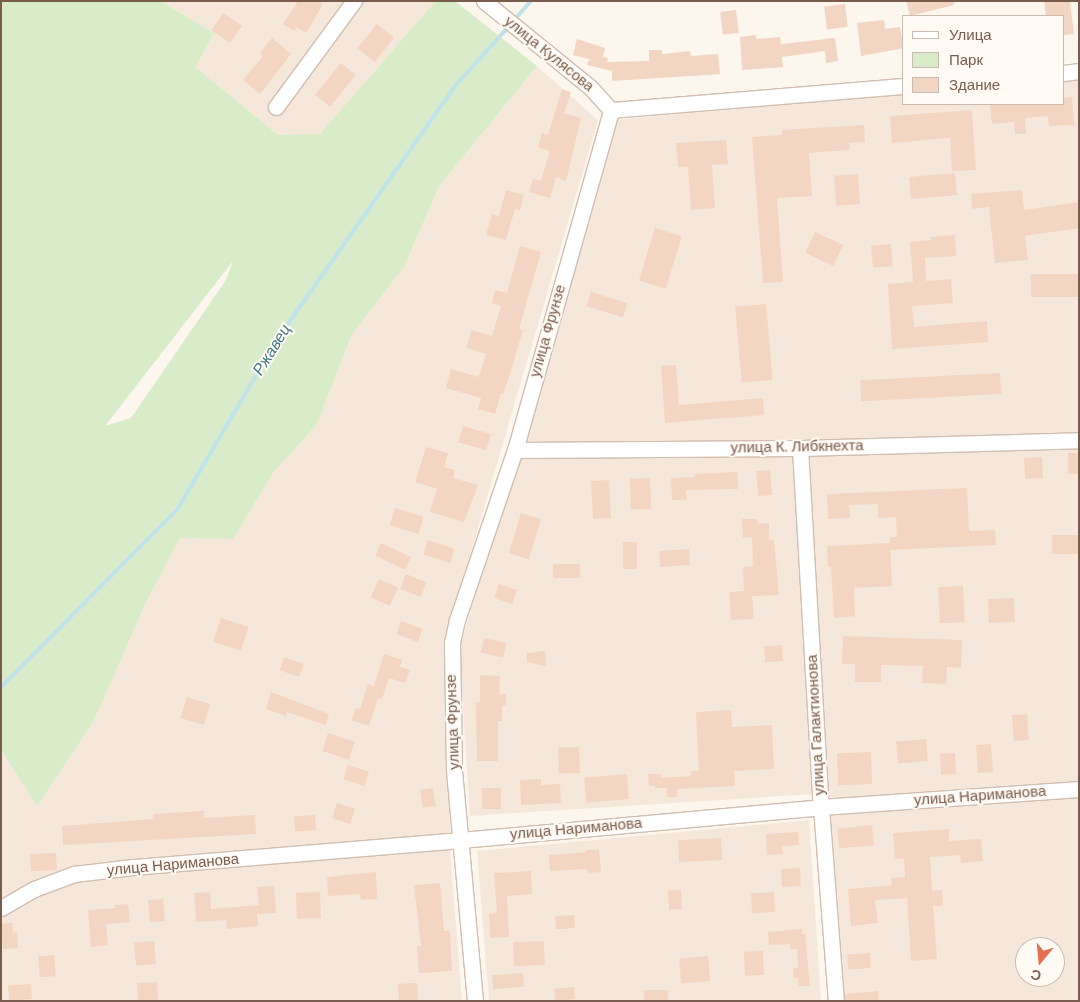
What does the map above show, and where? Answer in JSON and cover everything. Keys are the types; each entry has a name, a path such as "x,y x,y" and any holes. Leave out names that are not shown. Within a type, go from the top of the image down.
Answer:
{"street":[{"path":"276,107 354,1"},
{"name":"улица Кулясова","path":"484,1 590,87 611,110"},
{"path":"1065,73 1079,71"},
{"path":"611,110 902,86"},
{"name":"улица Фрунзе","path":"476,1001 454,769 452,643 457,620 515,450 611,110"},
{"name":"улица К. Либкнехта","path":"515,450 800,448 1079,440"},
{"name":"улица Галактионова","path":"800,448 821,806 836,1001"},
{"name":"улица Нариманова","path":"1,908 34,889 74,874 821,806 1079,789"}],"shaded area":[{"path":"160,1 440,1 310,161 194,67 214,33"},
{"path":"537,66 598,120 444,644 451,862 462,1001 1,1001 1,750 37,806 180,538 233,539 273,473 317,424 352,334 404,267 439,186"},
{"path":"1079,75 1079,1001 843,1001 829,793 470,816 459,650 617,120 902,92 902,105 1065,105 1065,77"},
{"path":"809,820 821,1001 489,1001 477,851"}],"green space":[{"path":"1,1 160,1 214,33 195,67 278,135 320,134 436,1 455,1 537,66 439,186 404,267 352,334 317,424 273,473 233,539 180,538 146,602 94,720 37,806 1,750","holes":["233,261 226,280 131,418 105,426"]}],"building":[{"path":"298,1 318,1 323,4 306,33 296,27 294,31 283,24"},
{"path":"906,1 954,1 954,5 910,15"},
{"path":"1044,1 1070,1 1074,34 1065,35 1065,15 1046,15"},
{"path":"845,4 848,27 827,29 824,7"},
{"path":"736,10 739,33 723,35 720,12"},
{"path":"223,13 242,26 230,43 211,30"},
{"path":"884,20 885,29 900,27 902,48 861,56 857,23"},
{"path":"377,24 394,38 375,62 357,48"},
{"path":"756,35 756,39 780,37 781,44 835,38 838,61 826,63 825,51 782,57 783,67 742,70 740,37"},
{"path":"272,38 291,54 260,94 243,80 263,56 260,53"},
{"path":"577,39 605,48 603,57 608,58 607,62 649,61 649,50 662,50 662,54 690,51 691,56 718,54 720,74 612,81 612,71 587,65 588,61 592,60 573,55"},
{"path":"341,63 356,75 330,107 315,95"},
{"path":"562,89 571,92 564,113 581,118 566,181 556,177 550,198 529,192 533,179 541,181 550,151 538,147 542,133 548,135"},
{"path":"1072,97 1074,125 1049,126 1048,116 1025,118 1026,134 1015,134 1014,122 992,124 990,105 1065,105 1065,98"},
{"path":"972,110 976,170 952,171 950,138 892,143 890,116"},
{"path":"864,125 865,142 849,143 849,150 809,153 812,196 777,198 783,282 763,283 752,137 782,135 782,130"},
{"path":"726,140 728,164 712,165 715,208 691,210 688,167 678,167 676,143"},
{"path":"955,173 957,195 911,199 909,177"},
{"path":"858,174 860,204 836,206 834,176"},
{"path":"506,190 524,195 520,210 515,209 506,240 486,235 492,214 499,216"},
{"path":"1022,190 1024,210 1079,202 1079,228 1025,236 1028,260 995,263 989,207 972,209 971,194"},
{"path":"655,228 682,236 666,289 639,281"},
{"path":"815,232 843,245 833,266 805,253"},
{"path":"955,235 956,256 925,258 926,281 951,279 953,303 912,306 914,327 987,321 988,342 892,349 888,284 913,282 910,242 931,240 931,237"},
{"path":"891,244 893,266 873,268 871,246"},
{"path":"520,246 541,252 519,329 523,330 508,380 503,394 501,394 495,414 478,409 481,398 446,388 451,369 479,377 486,354 466,348 472,330 492,336 501,306 492,303 495,290 507,293"},
{"path":"1031,274 1079,274 1079,297 1031,297"},
{"path":"591,292 627,303 623,317 587,306"},
{"path":"766,304 773,380 742,382 735,307"},
{"path":"676,365 679,405 763,398 764,415 665,423 661,366"},
{"path":"1000,373 1001,394 861,401 860,380"},
{"path":"463,426 491,434 486,450 458,442"},
{"path":"426,447 448,453 444,467 455,470 453,478 478,485 464,522 430,512 437,489 415,482"},
{"path":"1068,453 1079,453 1079,474 1068,474"},
{"path":"1042,457 1043,478 1025,479 1024,458"},
{"path":"770,470 772,495 758,496 756,471"},
{"path":"737,472 738,489 686,490 687,500 672,500 671,478 695,477 694,474"},
{"path":"650,478 651,509 631,510 630,479"},
{"path":"609,480 611,518 593,519 591,481"},
{"path":"967,488 969,531 995,530 996,545 890,550 890,537 897,537 896,517 878,518 878,504 849,505 850,518 828,519 827,494"},
{"path":"395,508 424,517 418,534 390,525"},
{"path":"521,513 541,519 529,559 509,553"},
{"path":"742,519 757,519 758,524 769,523 769,540 774,540 779,595 752,596 754,619 731,620 729,592 744,591 743,567 753,566 752,537 743,538"},
{"path":"1052,535 1079,535 1079,554 1052,554"},
{"path":"428,540 455,549 450,563 423,554"},
{"path":"623,542 637,542 637,569 623,569"},
{"path":"381,543 411,557 405,570 375,556"},
{"path":"890,543 892,586 854,588 855,616 834,618 831,567 828,567 827,546"},
{"path":"689,549 690,565 660,567 659,551"},
{"path":"553,564 580,564 580,578 553,578"},
{"path":"406,574 426,582 420,597 400,589"},
{"path":"379,579 398,588 390,606 371,597"},
{"path":"499,584 517,590 512,604 494,598"},
{"path":"963,586 965,622 940,623 938,587"},
{"path":"1014,598 1015,622 989,623 988,599"},
{"path":"221,618 249,627 241,651 213,642"},
{"path":"401,621 423,629 418,642 396,634"},
{"path":"843,636 962,640 961,668 947,667 946,684 922,683 923,666 881,665 881,682 855,682 855,664 842,664"},
{"path":"484,638 506,643 503,658 481,653"},
{"path":"782,645 783,661 765,662 764,646"},
{"path":"545,651 546,666 527,662 527,653"},
{"path":"384,654 402,660 400,667 410,670 405,683 389,678 382,699 378,698 369,726 351,720 356,708 360,709 368,684 374,686"},
{"path":"284,657 304,664 299,677 279,670"},
{"path":"480,675 500,676 499,694 506,694 506,705 502,705 502,721 498,721 498,761 477,761 476,702 480,702"},
{"path":"271,692 329,714 326,725 287,712 286,716 266,709"},
{"path":"187,697 210,704 204,725 181,718"},
{"path":"731,710 732,727 772,725 774,769 734,771 735,786 677,789 677,797 667,797 667,788 655,788 655,785 649,786 648,774 661,774 661,778 691,776 691,771 699,771 696,712"},
{"path":"1027,714 1029,740 1014,741 1012,715"},
{"path":"328,733 355,742 349,760 322,751"},
{"path":"926,739 928,761 898,764 896,742"},
{"path":"991,744 993,772 978,773 976,745"},
{"path":"579,747 580,773 559,774 558,748"},
{"path":"871,752 872,784 838,785 837,753"},
{"path":"955,753 956,774 941,775 940,754"},
{"path":"348,765 369,772 364,786 343,779"},
{"path":"627,774 629,799 586,803 584,778"},
{"path":"541,779 541,785 560,784 561,803 521,805 520,780"},
{"path":"433,788 436,806 423,808 420,790"},
{"path":"482,788 501,788 501,809 482,809"},
{"path":"337,803 355,809 350,824 332,818"},
{"path":"204,811 204,818 255,815 256,834 63,845 62,826 154,819 153,814"},
{"path":"315,815 316,830 295,831 294,816"},
{"path":"872,825 874,845 839,849 837,829"},
{"path":"949,829 949,841 981,839 983,861 961,863 960,855 930,857 932,891 942,890 943,906 933,906 937,959 911,961 907,898 875,900 878,923 851,926 848,889 892,885 891,878 905,877 904,858 895,859 893,833"},
{"path":"798,832 799,845 782,846 783,854 767,855 766,834"},
{"path":"721,838 722,860 679,862 678,840"},
{"path":"586,850 599,850 601,872 588,873 587,869 550,871 549,855 586,852"},
{"path":"56,853 57,870 31,871 30,854"},
{"path":"800,868 801,886 782,887 781,869"},
{"path":"531,871 532,894 507,896 509,937 490,938 489,914 497,913 494,873"},
{"path":"376,872 377,899 361,900 360,894 328,896 327,877"},
{"path":"440,883 444,931 450,931 452,971 419,973 417,946 421,946 414,885"},
{"path":"274,886 276,913 257,914 258,926 227,929 226,920 196,922 194,893 210,892 211,909 259,905 257,887"},
{"path":"681,890 682,909 669,910 668,891"},
{"path":"320,892 321,918 297,919 296,893"},
{"path":"774,892 775,912 752,913 751,893"},
{"path":"163,899 165,921 150,922 148,900"},
{"path":"128,904 130,922 106,924 108,945 91,947 88,910 115,908 115,905"},
{"path":"574,915 575,928 556,929 555,916"},
{"path":"12,923 13,933 17,932 18,948 3,949 1,924"},
{"path":"802,929 802,934 805,934 810,986 799,986 798,978 794,978 793,968 798,968 797,949 790,949 790,944 769,945 768,932"},
{"path":"154,941 156,964 136,966 134,943"},
{"path":"544,941 545,965 514,966 513,942"},
{"path":"763,951 764,975 745,976 744,952"},
{"path":"870,953 871,968 848,970 847,955"},
{"path":"54,955 56,976 40,977 38,956"},
{"path":"708,956 710,981 681,983 679,959"},
{"path":"523,973 524,987 493,989 492,975"},
{"path":"157,982 158,1001 138,1001 137,983"},
{"path":"417,983 418,1001 399,1001 398,984"},
{"path":"31,984 32,999 9,1001 8,986"},
{"path":"574,987 575,999 555,1001 554,989"},
{"path":"644,990 668,990 668,1001 644,1001"},
{"path":"878,991 879,1001 845,1001 845,994"}],"waterway":[{"name":"Ржавец","path":"514,20 531,1"},
{"name":"Ржавец","path":"1,687 177,510 278,338 455,86 510,25"}]}
